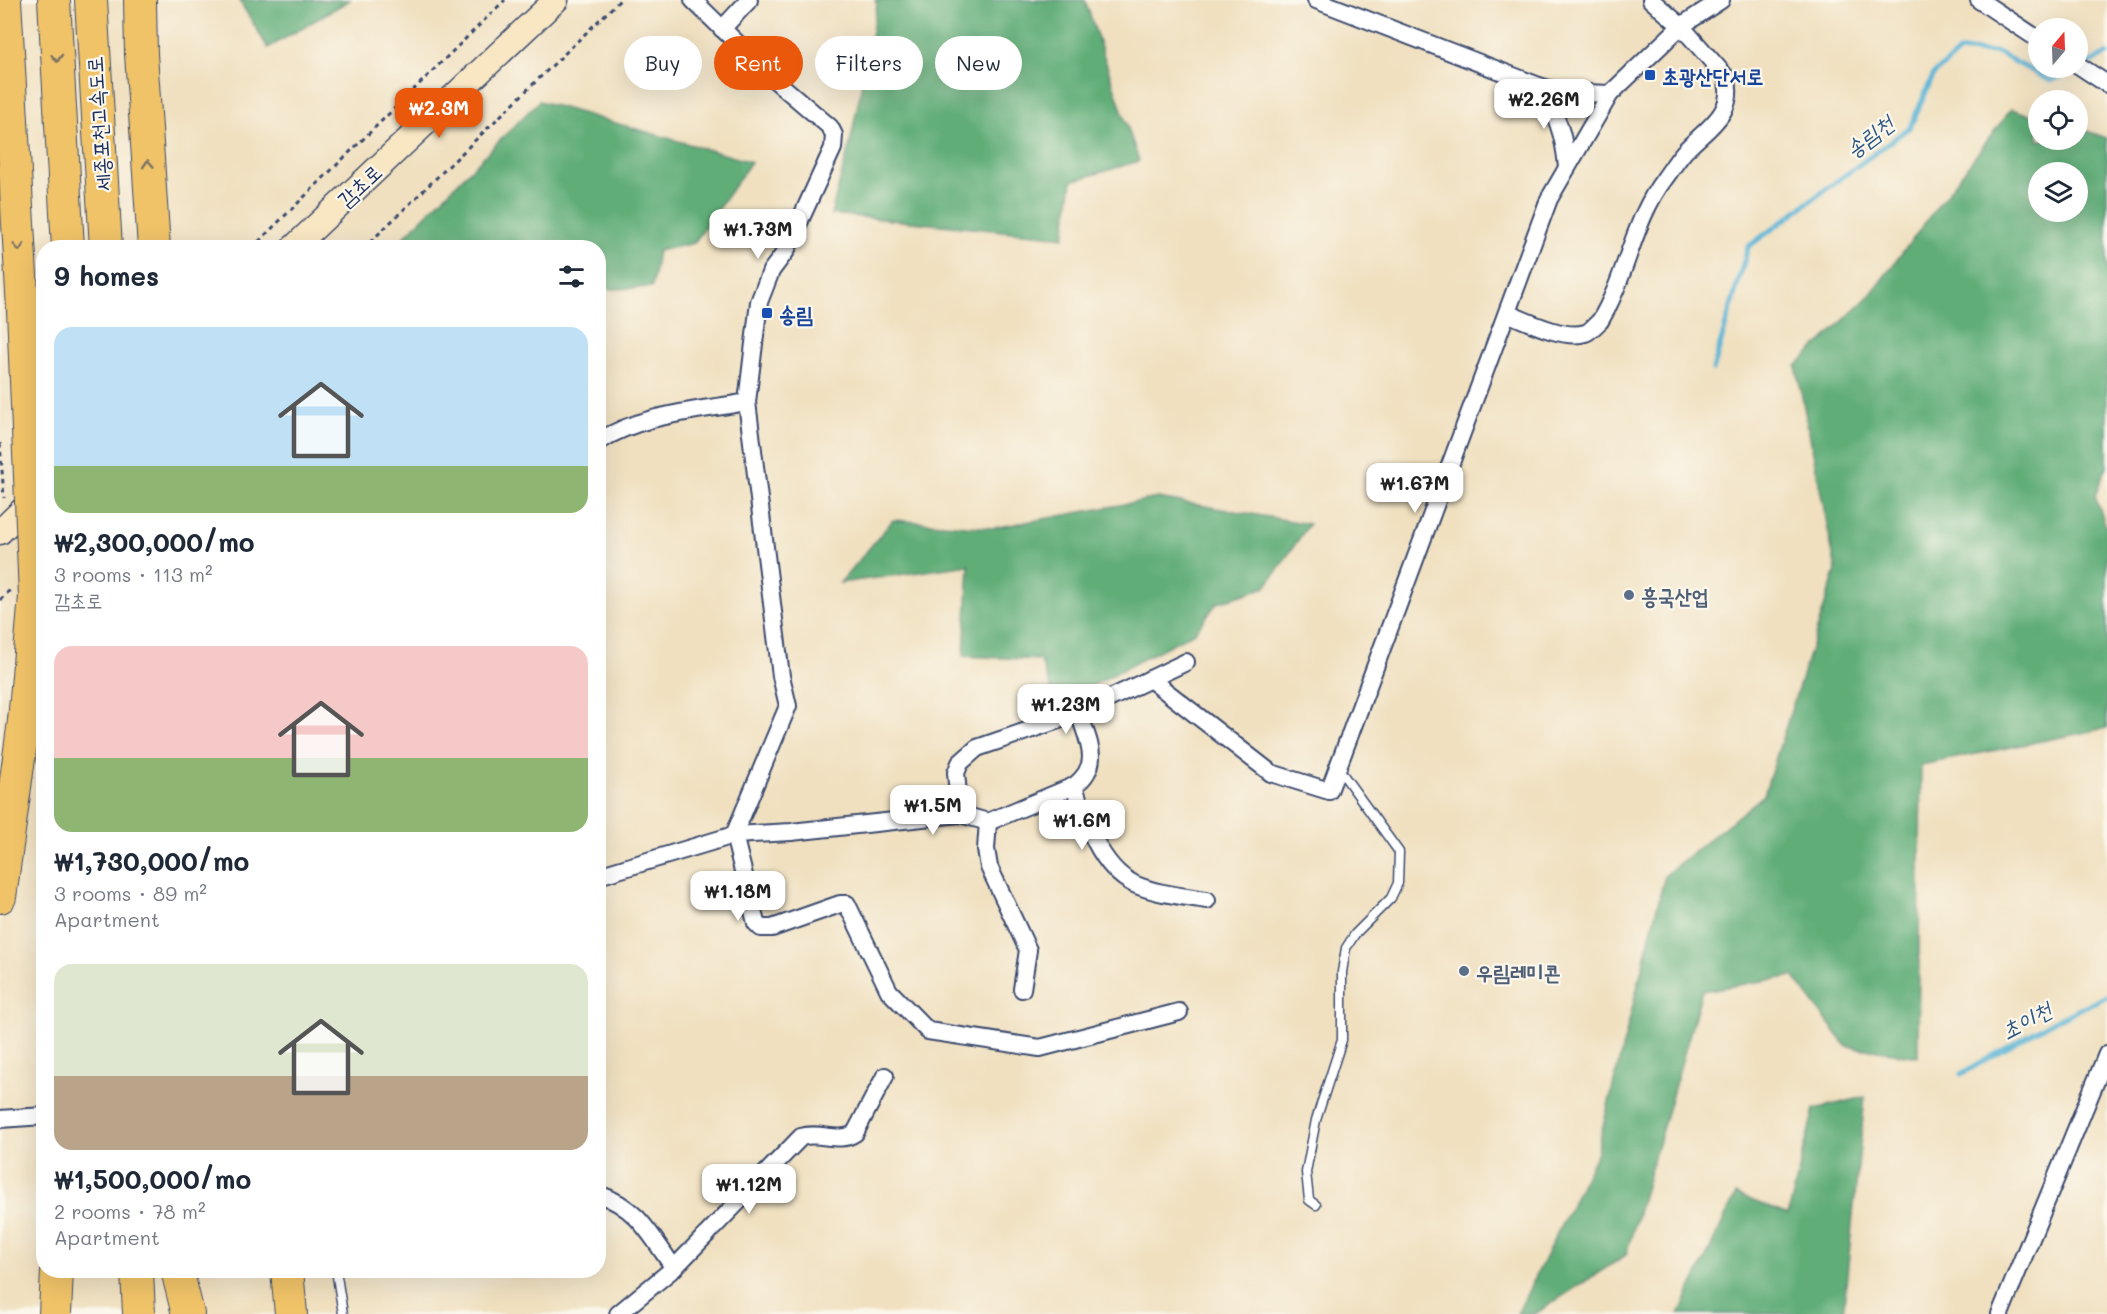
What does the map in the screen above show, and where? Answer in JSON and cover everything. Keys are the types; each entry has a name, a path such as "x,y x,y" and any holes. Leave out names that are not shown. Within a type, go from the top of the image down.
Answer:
{"highway":[{"path":"0,897 24,721 35,596 23,310 5,0"},
{"name":"세종포천고속도로","path":"54,0 68,240"},
{"name":"세종포천고속도로","path":"90,0 106,240"},
{"path":"140,0 141,54 153,235"},
{"path":"55,1312 57,1278"},
{"path":"137,1278 139,1314"},
{"path":"178,1278 180,1314"},
{"path":"179,1278 188,1314"},
{"path":"288,1278 292,1314"}],"main road":[{"name":"감초로","path":"301,240 556,0"},
{"path":"3,529 36,497"}],"street":[{"path":"693,0 776,81 830,127 834,135 833,148 786,251 771,271 759,302 747,402 781,676 788,706 734,835 756,924 761,928 772,928 840,904 847,904 889,991 928,1031 1040,1048 1179,1012"},
{"path":"722,29 749,0"},
{"path":"1316,0 1539,86 1560,92 1610,94"},
{"path":"1507,313 1543,328 1570,334 1586,333 1600,321 1620,278 1636,231 1658,188 1684,152 1718,121 1727,104 1729,88 1726,77 1681,26 1651,0"},
{"path":"1150,679 1270,773 1329,791 1339,770 1549,199 1610,94 1681,26 1721,0"},
{"path":"1979,0 2028,32"},
{"path":"1539,86 1556,113 1565,137 1567,168"},
{"path":"606,437 617,430 644,421 747,402"},
{"path":"960,814 957,773 960,764 977,748 1079,712 1186,662"},
{"path":"606,874 734,835 791,832 960,814 988,822 1074,786 1084,778 1091,760 1092,748 1079,712"},
{"path":"1074,786 1094,837 1114,869 1133,884 1163,893 1207,900"},
{"path":"988,822 989,867 1028,950 1022,989"},
{"path":"2000,1314 2105,1063"},
{"path":"618,1314 674,1268 801,1137 820,1134 842,1139 855,1134 885,1076"},
{"path":"0,1119 36,1117"},
{"path":"606,1197 619,1201 631,1211 674,1268"}],"lane":[{"path":"1316,1205 1309,1200 1306,1172 1316,1120 1342,1040 1344,956 1354,934 1391,898 1398,883 1400,867 1399,852 1339,770"},
{"path":"337,1278 343,1314"}],"path":[{"path":"260,240 505,0"},
{"path":"372,240 620,0"},
{"path":"0,443 3,529"}],"green space":[{"path":"239,0 350,0 268,48"},
{"path":"875,0 1085,0 1139,161 1072,181 1064,237 831,214 851,139 861,90 923,90 923,36 871,36 877,5"},
{"path":"539,101 751,162 694,243 658,251 652,287 606,290 606,240 401,240"},
{"path":"2011,109 2028,114 2028,150 2088,150 2088,131 2107,138 2107,466 2095,496 2107,529 2107,728 1921,765 1918,1057 1846,1046 1793,976 1702,991 1626,1255 1535,1314 1517,1314 1596,1155 1665,875 1764,795 1836,570 1796,366 1871,294"},
{"path":"1158,498 1309,524 1266,587 1217,603 1195,632 1057,704 1040,660 964,656 969,565 840,583 893,520 993,528"},
{"path":"1865,1097 1843,1314 1679,1314 1736,1194 1788,1215 1814,1109"}],"waterway":[{"name":"송림천","path":"1713,370 1748,247 1910,127 1934,74 1960,51 1997,52 2051,81 2107,54"},
{"name":"초이천","path":"1961,1074 2050,1023 2107,996"}],"place":[{"name":"초광산단서로","path":"1650,75"},
{"name":"송림","path":"767,313"},
{"name":"흥국산업","path":"1629,595"},
{"name":"우림레미콘","path":"1464,971"}]}
